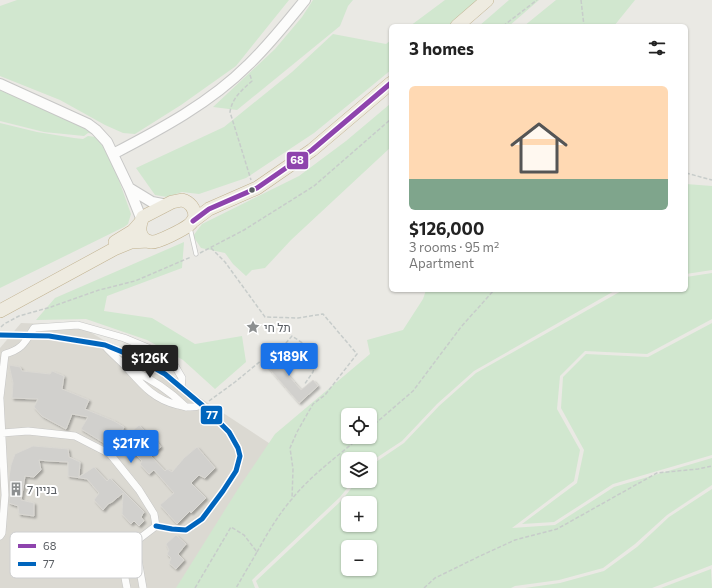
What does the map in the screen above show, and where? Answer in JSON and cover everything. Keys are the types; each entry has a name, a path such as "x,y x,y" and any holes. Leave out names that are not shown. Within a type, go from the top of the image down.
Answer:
{"highway":[{"path":"459,24 487,0"},
{"path":"0,311 114,249 131,242 155,242 191,223 209,209 257,188 312,150 389,85"},
{"path":"0,302 121,239 133,231 146,214 178,201 201,202 208,200 252,182 312,150"},
{"path":"186,201 194,209 195,214 191,223"},
{"path":"141,220 139,227 140,233 148,241"}],"street":[{"path":"113,154 197,106 247,66 274,39 304,0"},
{"path":"0,84 88,124 102,136 113,154 129,188 141,220"},
{"path":"129,188 152,202 166,205"},
{"path":"0,536 2,533 5,495 0,398 5,354 16,351 23,345 34,328 78,325 124,338 160,353 165,357 175,366 182,378 181,388"},
{"path":"0,335 49,336 105,345 137,358 165,374 229,432 240,456 236,471 202,519 186,530 156,526 142,537"},
{"path":"105,345 138,381 153,394 167,403 186,408 202,406"},
{"path":"127,368 145,376 180,401 186,408"},
{"path":"2,433 28,431 75,436 110,454 139,490 154,514 156,526"},
{"path":"125,578 127,588"},
{"path":"141,578 143,588"}],"lane":[{"path":"191,223 196,254"}],"path":[{"path":"506,24 537,0"},
{"path":"581,0 584,24"},
{"path":"247,66 252,81 231,104 230,112 252,182"},
{"path":"0,328 4,324 19,316 51,307 98,290 135,281 211,248 244,230 314,186 389,121"},
{"path":"688,174 712,180"},
{"path":"211,248 229,268 265,317 298,318 323,314 357,354 325,395 313,404 297,432 290,448 293,469 292,498"},
{"path":"377,422 413,391 461,327 492,292"},
{"path":"202,406 286,343 292,336 307,346 315,360 313,372 304,385"},
{"path":"236,588 256,552 292,498 319,472 352,444"},
{"path":"424,588 435,578 515,540 557,529 657,473 698,469 712,466"},
{"path":"195,588 231,527 244,536 256,552"}],"shaded area":[{"path":"21,323 78,325 185,388 278,449 183,588 0,588 0,348"}],"green space":[{"path":"17,0 289,0 236,66 181,105 135,134 123,133 105,125 60,100 0,76 0,6"},
{"path":"313,0 353,0 348,6 340,26 237,110 213,107 275,49 302,17"},
{"path":"445,0 481,0 451,24 413,24"},
{"path":"509,0 539,0 511,24 481,24"},
{"path":"556,0 635,0 616,24 526,24"},
{"path":"333,34 386,44 389,42 389,72 314,133 246,178 199,194 182,192 167,197 155,195 136,168 224,127 292,72"},
{"path":"0,90 84,127 94,134 88,133 84,136 44,132 0,121"},
{"path":"389,105 389,149 291,240 265,268 252,270 246,276 233,264 225,253 201,248 193,236 202,224 299,176 346,141"},
{"path":"0,123 37,132 74,138 83,139 88,136 96,137 111,158 131,214 128,224 124,227 0,288"},
{"path":"688,184 712,186 712,270 688,274"},
{"path":"184,242 182,268 107,296 104,311 152,318 195,344 242,336 246,362 215,389 183,360 147,340 86,319 36,320 55,298"},
{"path":"712,273 712,319 647,354 585,351 560,376 557,409 580,450 574,481 512,528 555,525 614,487 712,458 712,485 667,515 635,544 603,568 559,580 515,586 511,588 259,588 256,581 341,501 341,532 377,532 377,496 345,496 351,488 377,488 377,461 404,443 439,406 476,373 619,292 688,292 688,277"},
{"path":"425,292 612,292 474,371 437,404 402,441 377,457 377,452 341,452 341,488 347,488 340,497 252,580 255,588 176,588 238,489 275,434 370,354 367,340 403,330 423,299"},
{"path":"712,323 712,455 613,484 554,522 522,524 577,483 584,450 561,408 563,377 586,354 648,357"},
{"path":"712,489 712,565 652,588 525,588 560,583 604,571 637,547 669,517"},
{"path":"711,569 712,588 661,588"}],"building":[{"path":"286,348 293,356 281,367 301,390 313,380 318,386 299,403 266,365"},
{"path":"9,365 20,367 22,371 50,374 52,371 64,376 62,389 89,400 85,409 114,421 124,427 119,438 145,456 131,432 139,425 152,439 155,439 161,447 150,455 165,471 167,469 172,472 184,458 197,447 215,468 205,478 199,475 191,483 206,498 177,524 160,505 174,493 154,470 149,474 140,464 142,461 136,455 133,455 122,444 119,449 105,441 104,443 81,429 88,417 72,414 66,429 42,416 34,407 38,399 12,398 13,383"},
{"name":"בניין 7","path":"33,446 68,449 69,457 80,462 79,477 94,467 107,481 110,478 144,512 141,517 144,521 139,526 134,521 131,524 122,514 123,493 108,504 103,510 94,500 99,493 87,479 68,476 68,462 39,460 41,470 34,477 25,476 21,500 34,503 34,516 19,514 18,506 9,503 9,477 11,465 15,454"},
{"path":"176,535 186,544 178,554 184,560 176,569 169,563 171,558 167,554 169,550 166,544"}],"transit line":[{"name":"68","path":"193,221 209,209 257,188 312,150 389,85"},
{"name":"77","path":"0,335 49,336 105,345 137,358 165,374 202,405 229,432 238,448 240,456 236,471 202,519 186,530 156,526"}],"place":[{"name":"תל חי","path":"253,327"},
{"name":"בניין 7","path":"16,489"}]}
